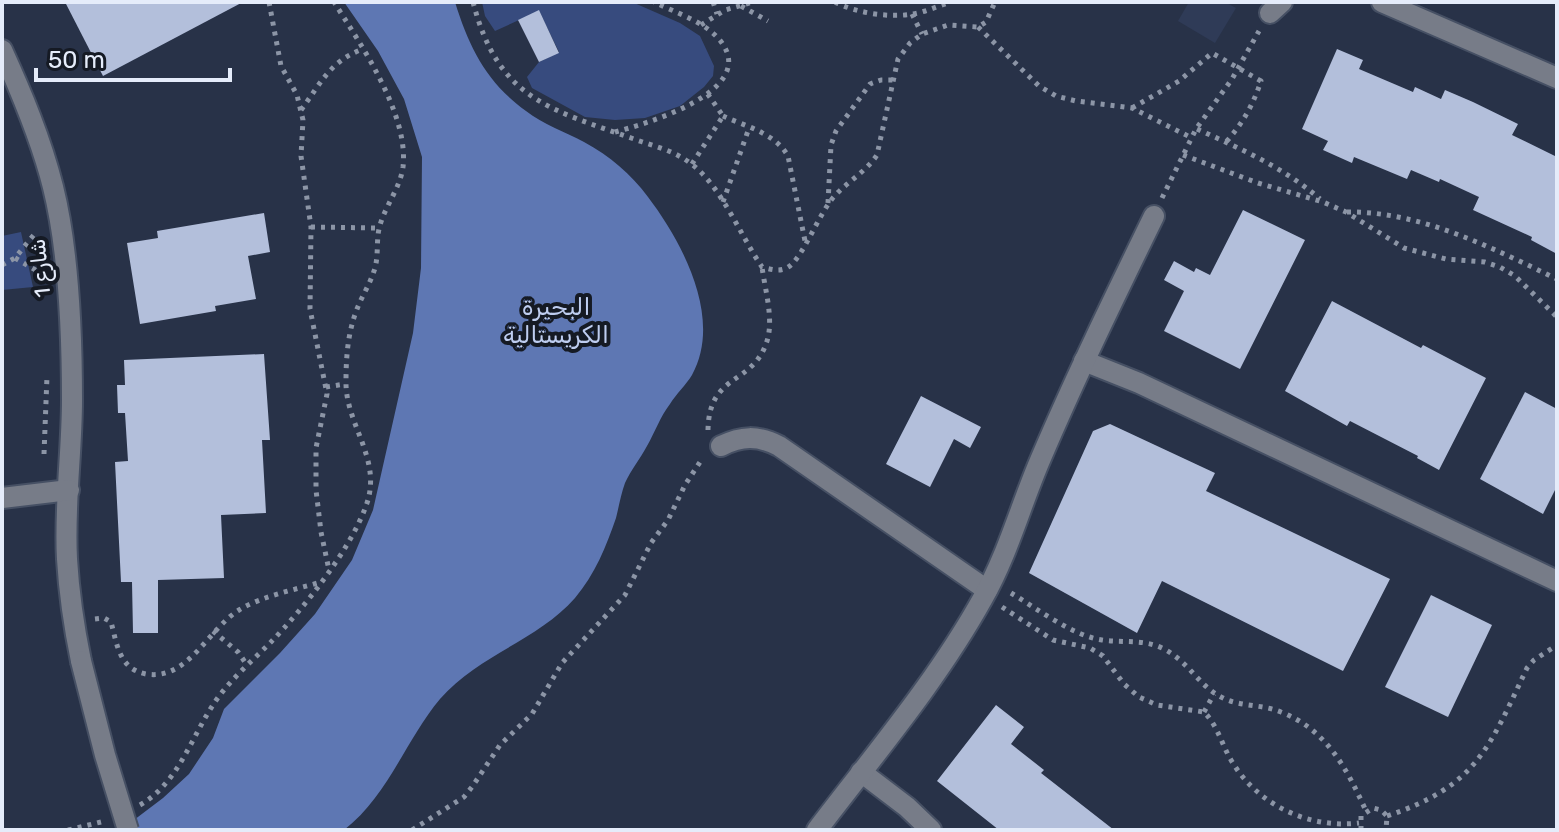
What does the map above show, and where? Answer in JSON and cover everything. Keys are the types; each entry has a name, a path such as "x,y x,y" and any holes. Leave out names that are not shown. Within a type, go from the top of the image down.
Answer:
{"street":[{"path":"1382,2 1555,71"},
{"name":"شارع 1","path":"2,50 42,151 53,189 61,239 69,312 72,399 67,557 73,624 120,824"},
{"path":"817,830 952,651 988,589 1084,361 1154,216"},
{"path":"1084,361 1139,383 1557,581"},
{"path":"711,447 756,437 779,446 988,589"},
{"path":"2,498 69,490"},
{"path":"861,772 931,830"}],"path":[{"path":"269,2 281,66 301,110 301,156 311,227 310,309 327,401 316,448 316,490 329,571"},
{"path":"135,807 165,784 180,764 217,698 286,626 321,582 367,503 371,484 368,456 348,407 345,384 351,326 374,271 379,228 398,187 403,167 403,146 389,99 334,2"},
{"path":"412,830 464,797 500,745 532,714 562,663 625,595 651,543 711,447 708,415 715,395 749,369 767,341 769,317 762,267 710,182 692,164 672,151 553,111 522,90 498,63 481,31 473,2"},
{"path":"614,132 668,116 707,93 722,81 728,64 724,45 701,25 654,2"},
{"path":"713,2 717,14"},
{"path":"701,25 717,14 753,2"},
{"path":"835,2 866,13 912,14 951,2"},
{"path":"762,267 776,272 790,266 828,204 877,155 898,59 910,43 922,34 948,25 978,27 986,22 995,2"},
{"path":"741,5 768,21"},
{"path":"1154,216 1196,129 1276,7"},
{"path":"912,14 922,34"},
{"path":"978,27 1039,86 1056,96 1132,108 1192,138"},
{"path":"301,110 333,65 363,49"},
{"path":"1132,108 1179,81 1212,53 1261,81 1242,124 1226,142"},
{"path":"828,204 831,145 836,131 870,84 893,80"},
{"path":"707,93 723,116 782,146 788,156 805,242"},
{"path":"692,164 723,116"},
{"path":"723,203 749,128"},
{"path":"1196,129 1295,178 1323,202"},
{"path":"1183,155 1258,183 1323,202 1346,212 1404,248 1446,259 1485,262 1500,267 1515,276 1557,317"},
{"path":"1346,212 1375,211 1407,217 1557,279"},
{"path":"35,218 39,246"},
{"path":"311,227 379,228"},
{"path":"2,265 15,258 37,231"},
{"path":"1500,267 1505,256"},
{"path":"15,258 44,275"},
{"path":"42,260 45,283"},
{"path":"44,493 47,369"},
{"path":"326,387 345,384"},
{"path":"73,624 108,619 120,655 129,666 141,673 169,673 182,666 213,631 251,604 321,582"},
{"path":"988,589 1094,638 1142,642 1159,647 1188,665 1214,694 1232,703 1253,704 1281,712 1307,726 1329,745 1347,769 1366,811"},
{"path":"988,589 1053,640 1090,648 1103,656 1124,684 1139,697 1157,705 1204,712 1217,727 1232,761 1248,783 1268,801 1292,814 1318,822 1360,827 1361,816 1373,808 1387,816 1386,830"},
{"path":"213,631 232,646 247,665"},
{"path":"1090,648 1094,638"},
{"path":"1387,816 1421,804 1463,775 1495,735 1527,668 1557,645"},
{"path":"1204,712 1214,694"},
{"path":"68,830 120,824"}],"shaded area":[{"path":"482,2 632,2 680,23 700,36 714,66 713,76 680,106 645,118 615,120 585,117 532,88 527,77 539,62 559,52 539,11 495,31 485,16"},
{"path":"1189,2 1225,2 1236,8 1215,43 1178,21"},
{"path":"21,232 33,287 2,290 2,236"}],"water":[{"name":"البحيرة الكريستالية","path":"344,2 455,2 473,49 500,88 533,116 611,159 648,197 674,236 695,282 703,330 700,353 692,375 666,409 627,478 608,539 582,589 560,613 472,671 440,699 373,801 344,830 115,830 130,823 189,774 213,738 224,709 315,614 352,560 373,510 413,333 421,268 422,157 404,99 378,51"}],"building":[{"path":"65,2 243,2 103,76"},
{"path":"539,10 559,53 539,62 518,20"},
{"path":"1337,49 1363,60 1359,69 1413,92 1415,87 1441,99 1445,90 1518,124 1512,135 1557,157 1557,254 1531,240 1532,237 1473,210 1479,197 1440,179 1439,182 1411,170 1407,179 1354,157 1352,163 1323,150 1328,141 1302,129"},
{"path":"1243,210 1305,240 1240,369 1164,331 1184,291 1164,280 1174,261 1194,272 1196,268 1210,275"},
{"path":"264,213 270,252 248,256 256,299 215,306 216,311 140,324 127,243 158,238 157,231"},
{"path":"1332,301 1486,378 1439,470 1350,421 1347,426 1285,391"},
{"path":"264,354 270,440 262,440 266,513 221,515 224,578 158,580 158,633 133,633 132,582 121,582 115,462 128,461 125,413 118,413 117,385 125,385 124,360"},
{"path":"1525,392 1557,409 1557,486 1543,514 1480,479"},
{"path":"921,396 981,427 970,448 954,439 930,487 886,464"},
{"path":"1110,424 1215,473 1206,491 1390,579 1343,671 1162,581 1137,633 1029,573 1093,431"},
{"path":"1431,595 1492,625 1448,717 1385,687"},
{"path":"996,705 1024,727 1011,744 1044,770 1041,773 1114,830 999,830 937,781"}]}
